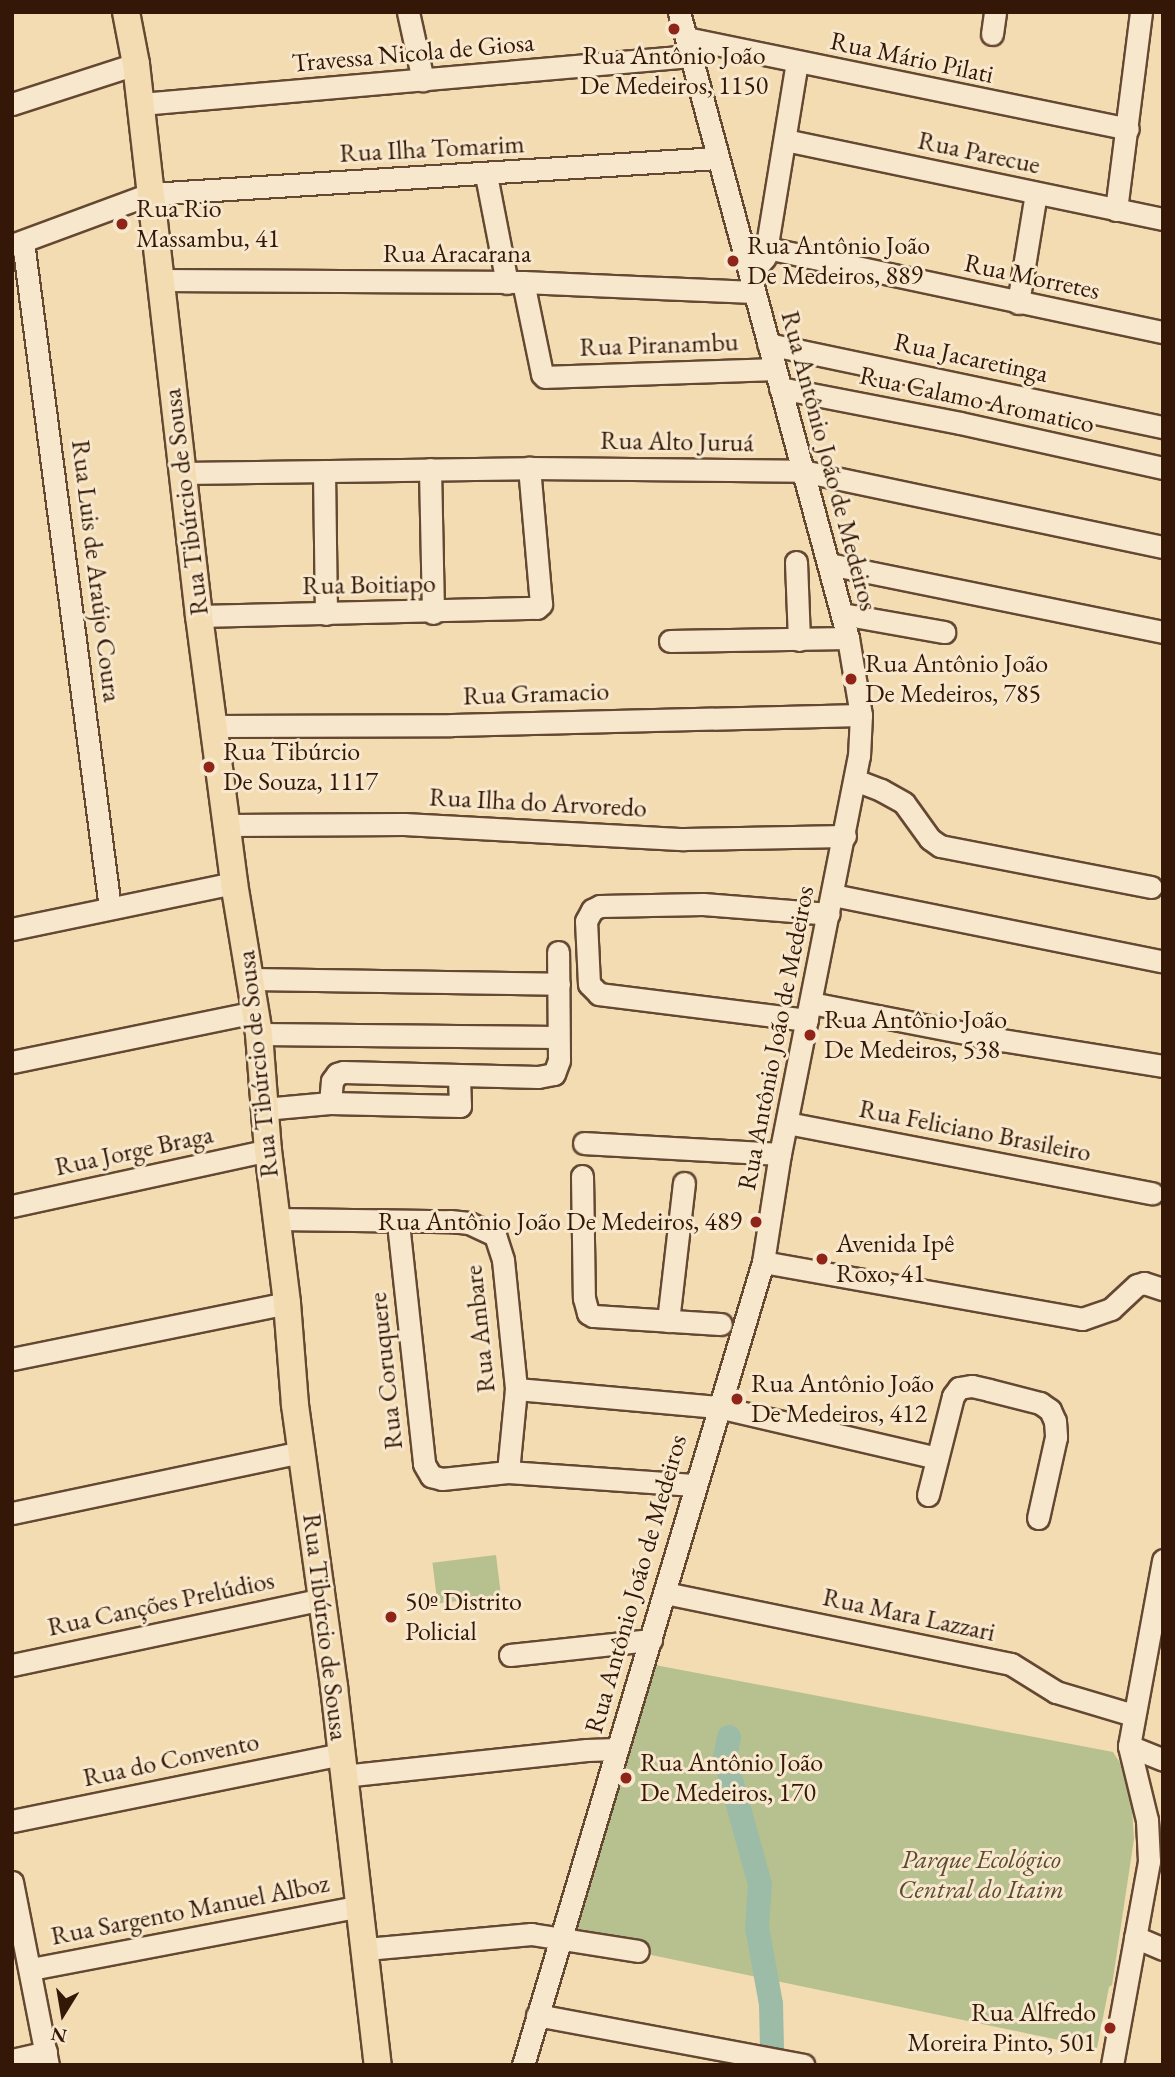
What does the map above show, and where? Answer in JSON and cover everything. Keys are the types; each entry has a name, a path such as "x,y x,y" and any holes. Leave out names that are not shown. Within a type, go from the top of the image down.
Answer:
{"main road":[{"name":"Rua Tibúrcio de Sousa","path":"126,12 141,104 199,616 234,884 252,979 275,1219 366,1949 377,2065"}],"street":[{"path":"408,12 423,79"},
{"name":"Rua Antônio João de Medeiros","path":"523,2065 718,1407 731,1325 763,1262 780,1154 845,836 855,780 861,715 842,614 679,12"},
{"path":"992,34 995,12"},
{"path":"1116,210 1141,12"},
{"name":"Travessa Nicola de Giosa","path":"141,104 423,79 688,47"},
{"name":"Rua Mário Pilati","path":"688,47 797,62 1128,129"},
{"path":"752,284 767,248 797,62"},
{"path":"12,104 136,64"},
{"name":"Rua Parecue","path":"785,140 1163,219"},
{"name":"Rua Ilha Tomarim","path":"18,243 150,194 486,175 718,158"},
{"path":"486,175 515,282"},
{"path":"1018,303 1036,193"},
{"name":"Rua Luis de Araújo Coura","path":"18,243 110,908"},
{"name":"Rua Morretes","path":"767,248 1163,332"},
{"name":"Rua Aracarana","path":"159,280 752,284"},
{"name":"Rua Piranambu","path":"515,282 545,377 777,378"},
{"name":"Rua Jacaretinga","path":"768,344 1163,426"},
{"name":"Rua Calamo Aromatico","path":"777,378 960,423 1163,468"},
{"name":"Rua Alto Juruá","path":"183,472 529,468 802,471 1163,547"},
{"name":"Rua Boitiapo","path":"199,616 433,612 539,607 529,468"},
{"path":"430,469 433,612"},
{"path":"324,471 326,614"},
{"path":"796,562 799,639"},
{"path":"829,564 1163,632"},
{"path":"842,614 944,632"},
{"path":"670,641 848,638"},
{"name":"Rua Gramacio","path":"214,726 452,725 861,715"},
{"path":"855,780 904,803 930,839 940,846 1151,887"},
{"name":"Rua Ilha do Arvoredo","path":"228,825 404,824 684,839 845,836"},
{"path":"12,929 234,884"},
{"path":"1161,961 831,905 600,906 592,909 586,921 589,984 599,994 809,1011 1163,1066"},
{"path":"330,1103 332,1081 337,1074 343,1072 549,1076 558,1064 558,952"},
{"path":"252,979 559,984"},
{"path":"12,1062 257,1023 557,1037"},
{"path":"264,1109 330,1103 460,1107 459,1075"},
{"name":"Rua Feliciano Brasileiro","path":"787,1123 1152,1193"},
{"path":"584,1143 780,1154"},
{"name":"Rua Jorge Braga","path":"12,1206 268,1150"},
{"path":"582,1176 584,1298 589,1313 593,1316 731,1325"},
{"path":"668,1321 684,1183"},
{"name":"Rua Ambare","path":"275,1219 469,1223 495,1235 503,1260 516,1390 508,1472"},
{"name":"Rua Coruquere","path":"398,1223 424,1464 431,1476 442,1479 508,1472 694,1485"},
{"path":"763,1262 1083,1319 1111,1309 1138,1285 1144,1283 1163,1289"},
{"path":"12,1359 287,1303"},
{"path":"928,1495 950,1405 959,1388 972,1386 1040,1403 1051,1410 1056,1437 1038,1518"},
{"path":"516,1390 718,1407 937,1458"},
{"path":"12,1513 302,1452"},
{"path":"1112,2065 1149,1861 1147,1820 1129,1746 1163,1560"},
{"name":"Rua Mara Lazzari","path":"665,1593 1011,1664 1056,1692 1133,1715"},
{"name":"Rua Canções Prelúdios","path":"12,1665 322,1598"},
{"path":"510,1655 651,1640"},
{"path":"1129,1746 1163,1760"},
{"name":"Rua do Convento","path":"12,1821 342,1765 617,1749"},
{"path":"12,1882 17,1924 31,1969 47,2058 12,2060"},
{"name":"Rua Sargento Manuel Alboz","path":"31,1969 360,1906"},
{"path":"366,1949 531,1934 561,1936 638,1951"},
{"path":"1135,1937 1163,1949"},
{"path":"537,2015 803,2065"}],"green space":[{"path":"496,1555 501,1596 437,1603 432,1563"},
{"name":"Parque Ecológico Central do Itaim","path":"655,1665 1113,1752 1120,1763 1132,1808 1134,1839 1112,1985 1109,1987 1097,2048 570,1938"}],"waterway":[{"path":"729,1737 725,1758 760,1884 757,1927 771,2004 772,2048"}],"place":[{"name":"Rua Antônio João De Medeiros, 1150","path":"674,29"},
{"name":"Rua Rio Massambu, 41","path":"122,224"},
{"name":"Rua Antônio João De Medeiros, 889","path":"733,261"},
{"name":"Rua Antônio João De Medeiros, 785","path":"851,679"},
{"name":"Rua Tibúrcio De Souza, 1117","path":"209,767"},
{"name":"Rua Antônio João De Medeiros, 538","path":"810,1035"},
{"name":"Rua Antônio João De Medeiros, 489","path":"756,1222"},
{"name":"Avenida Ipê Roxo, 41","path":"822,1259"},
{"name":"Rua Antônio João De Medeiros, 412","path":"737,1399"},
{"name":"50º Distrito Policial","path":"391,1617"},
{"name":"Rua Antônio João De Medeiros, 170","path":"626,1778"},
{"name":"Rua Alfredo Moreira Pinto, 501","path":"1110,2028"}]}
